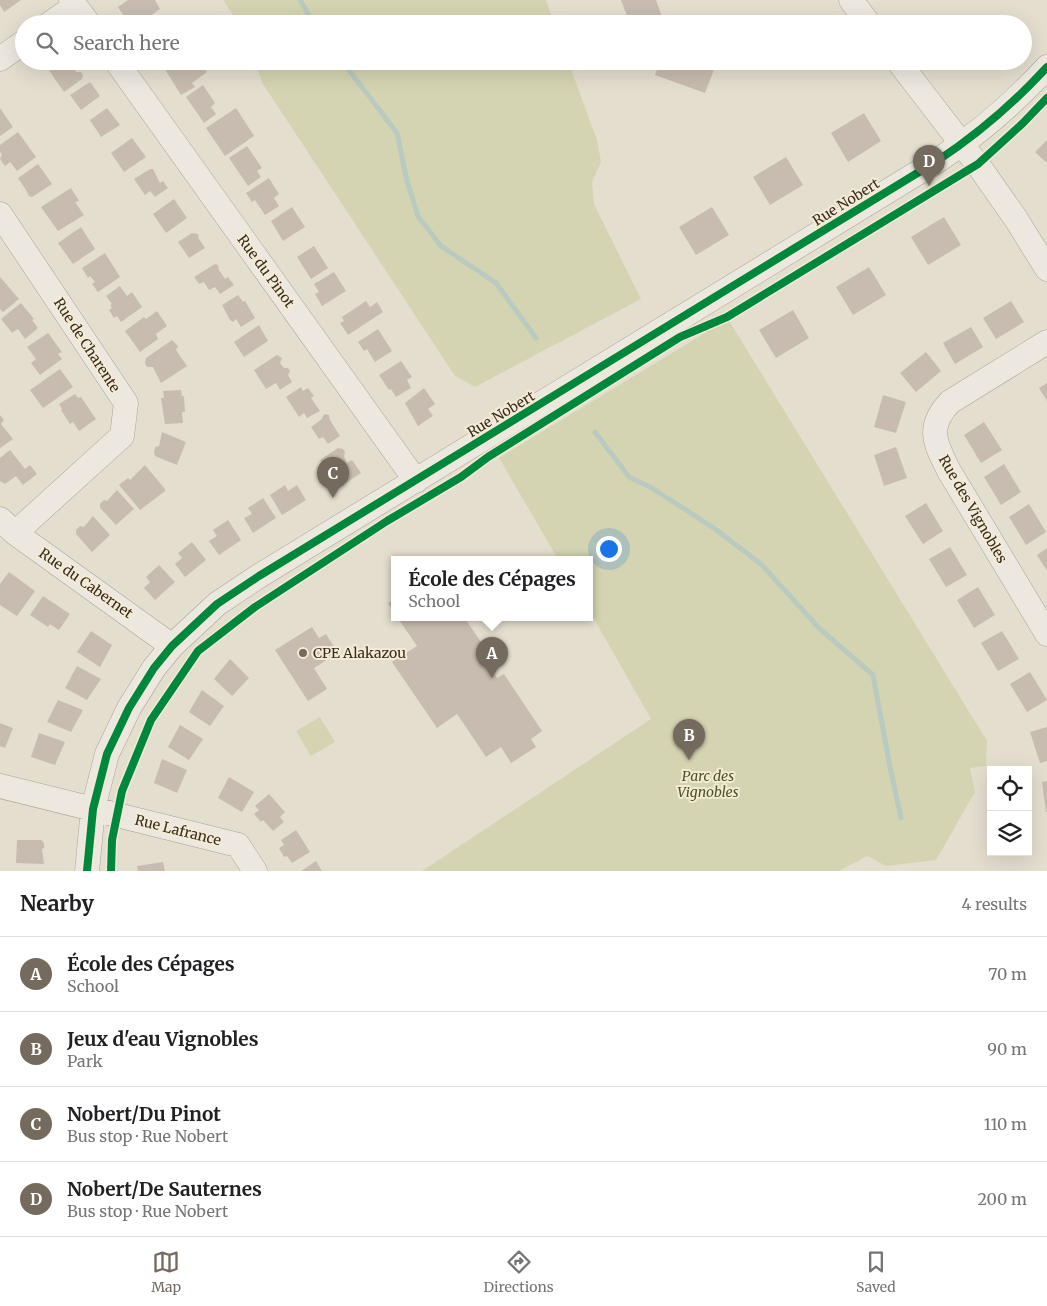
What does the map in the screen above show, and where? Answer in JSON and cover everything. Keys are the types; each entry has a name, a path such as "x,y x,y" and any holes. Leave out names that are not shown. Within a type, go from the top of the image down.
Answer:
{"street":[{"path":"851,0 862,15"},
{"path":"0,59 15,48"},
{"name":"Rue Nobert","path":"87,871 93,809 107,754 119,728 154,668 172,646 209,611 231,593 962,144 990,122 1047,67"},
{"name":"Rue du Pinot","path":"122,70 416,480"},
{"path":"905,70 1000,196 1047,269"},
{"name":"Rue de Charente","path":"0,214 126,403 122,436 8,526"},
{"name":"Rue des Vignobles","path":"1047,342 950,402 941,411 934,430 935,443 948,471 1047,634"},
{"name":"Rue du Cabernet","path":"8,526 172,646"},
{"name":"Rue Lafrance","path":"0,786 238,845 255,871"}],"green space":[{"path":"223,0 546,0 551,15 233,15"},
{"path":"258,70 571,70 597,140 601,162 592,182 594,204 641,299 475,387 455,376 263,84"},
{"name":"Parc des Vignobles","path":"728,319 987,741 986,766 970,768 975,792 936,860 886,866 867,856 839,871 422,871 651,719 593,617 593,556 556,556 499,458"},
{"path":"320,717 335,742 311,756 296,731"}],"building":[{"path":"0,0 21,0 4,12 0,5"},
{"path":"128,0 155,0 160,9 151,15 123,15 118,7"},
{"path":"621,0 656,0 661,15 627,15"},
{"path":"49,70 75,70 76,72 81,72 83,75 82,79 64,92"},
{"path":"165,70 206,70 207,72 192,83 195,87 181,95"},
{"path":"657,70 714,70 705,93 655,75"},
{"path":"90,82 100,96 81,110 70,95"},
{"path":"203,85 215,103 211,107 216,114 204,123 186,97"},
{"path":"0,108 13,127 0,136"},
{"path":"107,108 120,125 101,137 90,120"},
{"path":"236,108 254,136 225,156 206,128"},
{"path":"864,113 881,141 848,162 831,133"},
{"path":"18,132 36,157 17,171 10,162 5,166 0,159 2,154 0,152 0,145"},
{"path":"132,138 146,157 124,172 111,153"},
{"path":"1047,140 1047,163 1035,152"},
{"path":"247,146 262,168 257,171 261,177 248,186 229,158"},
{"path":"786,157 803,185 770,205 753,177"},
{"path":"38,164 52,184 32,197 29,196 18,178"},
{"path":"153,169 160,183 163,181 168,188 155,197 150,191 145,195 134,179"},
{"path":"269,178 279,194 274,198 279,206 265,215 255,200 252,202 246,193"},
{"path":"71,188 79,201 75,202 84,215 58,231 41,207"},
{"path":"174,199 187,218 166,233 153,214"},
{"path":"292,207 305,227 283,241 271,221"},
{"path":"712,207 729,235 696,255 679,227"},
{"path":"944,217 961,245 928,265 911,237"},
{"path":"81,227 95,249 73,264 58,243"},
{"path":"192,233 198,234 205,248 189,258 178,242"},
{"path":"314,246 328,268 311,279 297,257"},
{"path":"105,253 120,277 98,292 92,284 95,282 90,276 88,278 82,268"},
{"path":"215,264 218,265 225,279 228,277 234,285 220,294 215,287 209,290 204,282 199,284 194,277"},
{"path":"869,267 886,295 853,315 836,287"},
{"path":"334,272 346,291 322,306 315,294 319,292 314,284"},
{"path":"0,277 19,299 3,312 0,309"},
{"path":"120,286 127,296 132,292 142,307 121,322 117,316 114,318 109,310 112,308 110,305 112,304 106,296"},
{"path":"238,295 243,302 245,301 255,318 241,327 236,319 233,322 230,320 222,305"},
{"path":"366,301 370,307 377,302 383,312 348,335 340,323 344,321 342,317"},
{"path":"1011,301 1024,322 996,339 983,318"},
{"path":"21,303 34,319 32,320 38,328 25,339 18,329 12,333 1,319"},
{"path":"793,310 809,338 776,358 759,330"},
{"path":"157,311 167,326 156,334 158,339 140,352 125,331 144,317 146,319"},
{"path":"259,325 268,341 244,357 234,342"},
{"path":"971,327 983,347 955,364 943,343"},
{"path":"378,329 392,351 375,362 367,349 364,351 358,342"},
{"path":"48,333 62,352 58,354 62,359 40,375 31,363 36,359 27,347"},
{"path":"172,340 178,346 176,350 187,366 161,383 153,367 147,367 145,363 146,358"},
{"path":"926,352 941,371 916,392 900,373"},
{"path":"277,355 282,358 280,363 284,368 288,368 290,371 288,375 292,382 280,390 276,383 266,389 254,370"},
{"path":"401,361 412,377 407,380 411,388 396,397 379,375"},
{"path":"60,369 73,387 43,408 30,390"},
{"path":"1047,383 1047,401 1039,388"},
{"path":"301,387 303,391 308,388 314,396 311,398 320,411 307,418 304,413 299,417 286,397"},
{"path":"424,388 435,404 428,409 433,416 418,426 405,403"},
{"path":"181,390 182,396 184,396 185,412 182,412 183,423 165,424 161,398 164,398 163,391"},
{"path":"75,394 78,398 81,397 96,419 79,431 73,422 70,424 59,404"},
{"path":"883,395 906,402 896,433 874,427"},
{"path":"325,414 329,415 340,436 328,444 323,437 319,439 311,427 322,419"},
{"path":"0,415 4,420 1,424 13,439 0,448"},
{"path":"984,422 1002,450 981,463 964,435"},
{"path":"162,432 186,442 177,465 155,456 155,447 159,446"},
{"path":"896,447 907,478 884,486 874,455"},
{"path":"338,448 343,449 345,452 344,457 347,463 352,460 361,473 346,483 342,478 335,483 320,460"},
{"path":"10,450 25,469 30,465 37,474 23,485 16,476 5,484 0,481 0,458"},
{"path":"1004,464 1021,492 1001,505 984,477"},
{"path":"145,465 165,491 140,510 119,485 128,478 130,480"},
{"path":"285,485 288,491 297,485 306,500 282,515 270,495"},
{"path":"117,490 134,509 116,525 100,508 100,504 104,500 107,501"},
{"path":"263,498 276,518 253,533 244,518 252,514 248,508"},
{"path":"926,503 943,531 923,544 905,516"},
{"path":"1029,504 1046,532 1026,545 1009,517"},
{"path":"93,516 110,535 92,552 76,534 76,530 80,526 84,527"},
{"path":"228,520 241,540 219,555 209,541 217,536 213,530"},
{"path":"192,542 206,560 185,577 175,564 182,558 178,553"},
{"path":"950,547 967,575 946,587 929,559"},
{"path":"1047,548 1047,571 1037,555"},
{"path":"159,565 175,582 155,600 144,588 150,582 146,577"},
{"path":"9,572 35,591 17,616 0,605 0,584"},
{"path":"978,587 995,615 974,628 957,600"},
{"path":"43,596 70,614 59,630 50,624 48,627 30,615"},
{"path":"400,621 467,621 481,642 492,644 492,653 484,658 497,678 504,674 542,731 531,739 536,747 511,763 501,747 486,757 457,714 437,728 392,662 417,646"},
{"path":"312,627 319,638 326,634 338,653 314,668 327,689 308,701 275,650"},
{"path":"91,631 112,645 100,667 77,652"},
{"path":"1002,631 1019,659 998,671 981,643"},
{"path":"230,659 249,678 232,696 214,679"},
{"path":"77,666 101,679 87,700 65,688"},
{"path":"1030,672 1047,700 1027,712 1010,684"},
{"path":"202,690 224,706 210,726 189,712"},
{"path":"58,700 83,710 71,732 47,722"},
{"path":"0,723 13,728 5,748 0,746"},
{"path":"180,725 203,739 189,760 168,747"},
{"path":"1047,727 1047,761 1040,763 1030,732"},
{"path":"39,733 65,742 55,765 31,757"},
{"path":"162,759 187,770 177,793 154,783"},
{"path":"229,777 254,792 242,812 218,798"},
{"path":"1047,781 1047,812 1046,812 1042,782"},
{"path":"269,794 285,812 280,817 284,822 273,831 263,820 261,822 254,814 259,810 255,806"},
{"path":"296,830 310,852 292,863 287,856 284,857 279,848 284,845 281,840"},
{"path":"17,840 41,840 44,843 44,848 42,849 44,864 16,863"},
{"path":"316,861 322,871 301,871"},
{"path":"163,862 165,871 138,871 137,866"}],"waterway":[{"path":"300,0 309,15"},
{"path":"349,70 397,133 407,181 418,216 441,246 496,283 536,338"},
{"path":"595,432 629,477 652,488 715,529 761,564 819,628 873,675 901,818"}],"cycle path":[{"path":"87,871 93,809 107,754 129,708 154,668 172,646 217,604 259,576 937,161 995,117 1047,67"},
{"path":"111,871 112,840 122,791 151,720 198,651 255,607 387,521 461,477 488,457 680,337 727,317 978,164 1047,98"}],"place":[{"name":"Nobert/De Sauternes","path":"929,186"},
{"name":"Nobert/Du Pinot","path":"333,498"},
{"name":"CPE Alakazou","path":"303,653"},
{"name":"École des Cépages","path":"492,678"},
{"name":"Jeux d'eau Vignobles","path":"689,760"}]}
